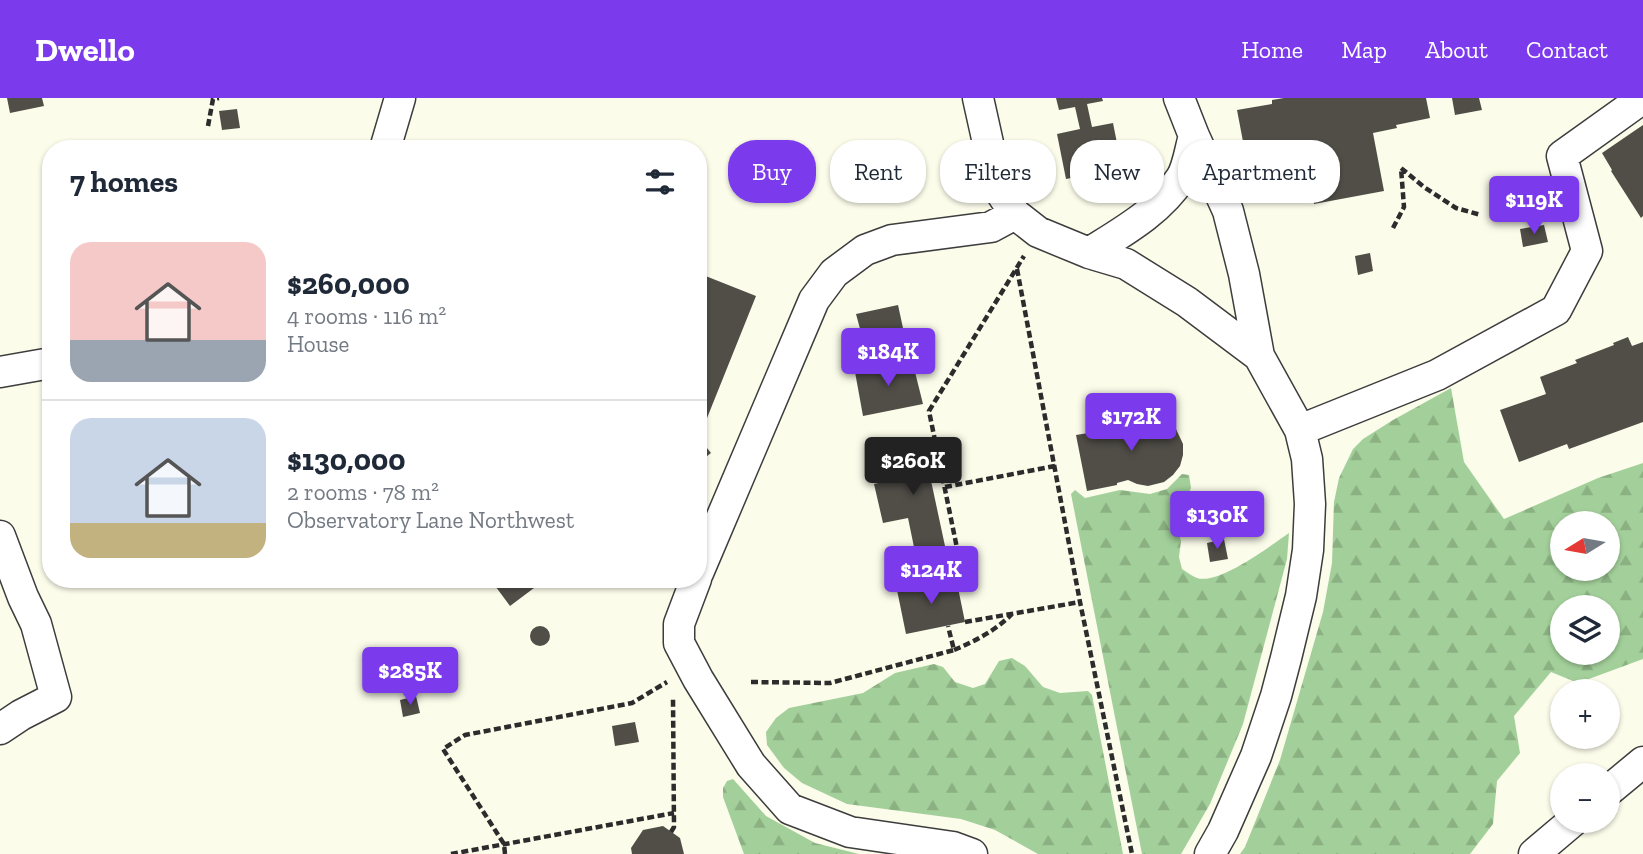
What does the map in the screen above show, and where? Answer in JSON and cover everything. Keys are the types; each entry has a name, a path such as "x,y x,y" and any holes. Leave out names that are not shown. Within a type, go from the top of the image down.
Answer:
{"street":[{"path":"388,140 400,98"},
{"path":"978,98 998,188 1015,214 1038,232 1089,253 1126,264 1187,302 1259,356"},
{"path":"1179,98 1228,211 1244,274 1259,356 1300,430 1307,459 1310,504 1308,550 1301,596 1279,683 1259,747 1240,794 1210,854"},
{"path":"1300,430 1437,375 1556,310 1587,251 1562,156 1643,98"},
{"path":"1089,253 1136,224 1161,201 1182,176 1194,136"},
{"path":"707,552 814,300 834,273 865,250 892,240 991,227 1015,214"},
{"path":"0,372 42,365"},
{"path":"0,536 36,624 56,697 0,729"},
{"path":"693,588 679,624 685,679 751,765 790,809 850,832 953,847 972,854"},
{"path":"1620,781 1643,762"},
{"path":"1534,854 1559,833"}],"path":[{"path":"208,126 213,99 219,98"},
{"path":"1393,229 1404,207 1401,168 1456,208 1481,215"},
{"path":"931,564 959,558 929,411 1027,249"},
{"path":"1017,269 1080,602 1132,854"},
{"path":"945,487 1055,466"},
{"path":"965,622 1080,602"},
{"path":"751,682 830,684 954,650 979,639 1012,614"},
{"path":"948,626 954,650"},
{"path":"505,854 504,844 443,748 465,735 632,703 685,679 674,827 671,832"},
{"path":"450,854 674,813"}],"green space":[{"path":"1451,388 1464,462 1504,519 1598,478 1643,463 1643,659 1589,679 1568,679 1551,672 1514,716 1520,753 1497,781 1493,824 1470,854 1240,854 1280,760 1323,612 1332,563 1334,502 1339,478 1353,449 1363,439"},
{"path":"1182,474 1189,475 1191,488 1176,523 1181,541 1179,557 1182,569 1197,578 1218,576 1244,563 1289,533 1287,559 1243,724 1210,804 1181,854 1142,854 1071,494 1075,490 1085,498 1120,490 1150,494 1167,489"},
{"path":"1012,658 1025,666 1043,687 1060,693 1088,691 1092,695 1123,854 1038,854 995,830 961,819 847,804 802,783 784,768 767,745 766,732 776,718 789,708 863,693 895,673 934,664 943,667 955,682 973,688 985,684 999,661"},
{"path":"733,779 766,816 815,843 859,854 744,854 723,797 723,788 727,781"}],"building":[{"path":"7,98 42,98 44,106 10,113"},
{"path":"1056,98 1102,98 1103,101 1087,104 1092,127 1113,123 1116,140 1070,140 1070,178 1066,179 1057,134 1080,129 1075,107 1059,110"},
{"path":"1426,98 1430,118 1373,133 1384,191 1340,199 1340,140 1243,140 1237,110 1272,104 1272,100"},
{"path":"1452,98 1479,98 1482,110 1455,115"},
{"path":"237,109 240,128 222,130 219,111"},
{"path":"1643,125 1643,216 1641,218 1602,153"},
{"path":"1544,225 1548,242 1523,247 1520,229"},
{"path":"1370,253 1373,271 1358,275 1355,256"},
{"path":"707,277 756,296 707,418"},
{"path":"898,305 903,328 862,336 856,314"},
{"path":"1628,337 1632,346 1643,342 1643,422 1569,449 1567,444 1519,462 1500,410 1546,394 1540,377 1577,363 1575,360"},
{"path":"912,360 923,404 863,416 855,372"},
{"path":"1141,415 1158,416 1176,429 1183,444 1180,466 1164,482 1148,486 1128,480 1087,491 1076,435 1119,429"},
{"path":"924,438 930,467 925,468 928,477 930,476 945,546 934,548 935,553 928,555 927,550 915,552 908,518 883,523 874,484 901,478 894,444"},
{"path":"1224,539 1228,559 1210,562 1207,543"},
{"path":"956,578 965,622 906,634 897,590"},
{"path":"497,588 534,588 510,606"},
{"path":"540,626 547,629 550,636 547,643 540,646 533,643 530,636 533,629"},
{"path":"416,696 420,713 403,717 400,700"},
{"path":"635,722 639,742 615,746 612,726"},
{"path":"663,826 680,838 684,854 632,854 631,848 643,830"}]}
